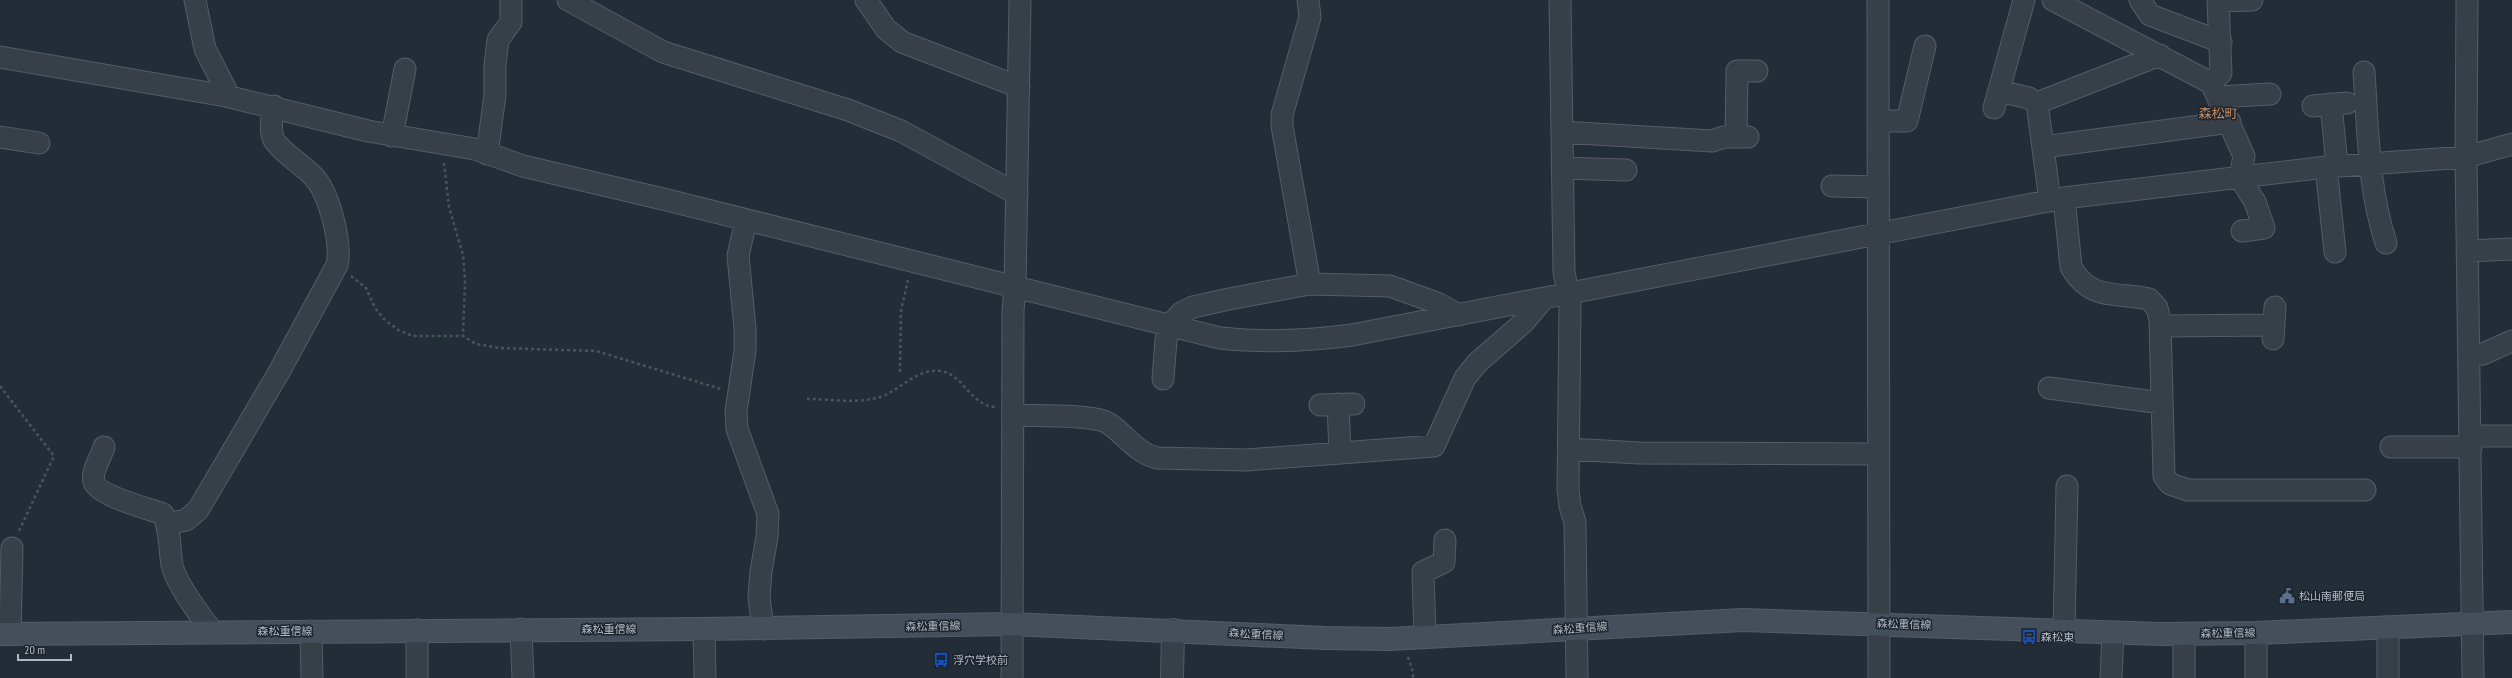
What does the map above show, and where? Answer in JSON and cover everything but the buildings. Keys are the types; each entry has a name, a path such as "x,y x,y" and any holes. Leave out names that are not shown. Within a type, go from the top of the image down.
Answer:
{"main road":[{"name":"森松重信線","path":"5,634 521,629 704,629 1012,624 1173,630 1325,638 1425,637 1742,620 1878,623 2064,632 2184,634 2256,633 2512,622"}],"street":[{"path":"195,0 205,49 225,88 226,96"},
{"path":"487,154 495,95 495,65 498,40 511,22 511,0"},
{"path":"568,0 663,52 848,110 901,131 1017,194"},
{"path":"866,0 886,29 902,42 1019,87"},
{"path":"1012,678 1013,311 1015,287 1020,0"},
{"path":"1308,0 1310,17 1282,115 1282,126 1310,284"},
{"path":"1560,0 1564,272 1570,304 1570,506 1575,522 1577,678"},
{"path":"1878,0 1879,678"},
{"path":"2024,0 1997,100 2029,98 2037,103"},
{"path":"2053,0 2160,56 2215,90 2270,94"},
{"path":"2242,231 2264,228 2255,202 2240,178 2244,156 2215,90 2221,72 2218,1 2252,0"},
{"path":"2467,0 2466,157 2473,678"},
{"path":"2145,14 2220,42"},
{"path":"1879,121 1907,121 1926,46"},
{"path":"2037,103 2160,56"},
{"path":"0,57 226,96 274,106 392,136 442,144 487,154 523,166 1220,338 1286,342 1352,335 2057,199 2332,167 2466,157 2512,144"},
{"path":"392,136 405,69"},
{"path":"1562,132 1670,146 1712,141 1724,137 1742,137 1737,71 1757,71"},
{"path":"2364,72 2370,164 2377,214 2386,243"},
{"path":"2037,103 2043,147 2057,199 2071,268 2076,277 2086,287 2100,292 2149,299 2157,308 2160,326 2164,476 2170,484 2180,489 2365,490"},
{"path":"2330,104 2335,252"},
{"path":"167,524 186,520 198,510 276,379 337,265 340,254 337,235 322,186 275,140 271,120 274,106"},
{"path":"2043,147 2230,122"},
{"path":"0,137 39,143"},
{"path":"1562,168 1626,170"},
{"path":"1832,186 1878,187"},
{"path":"746,220 738,256 745,328 745,351 736,411 737,429 768,514 767,537 761,571 759,597 763,628"},
{"path":"2467,251 2512,250"},
{"path":"1163,379 1166,340 1170,326 1181,313 1193,307 1310,284 1390,286 1437,303 1458,315"},
{"path":"1013,411 1086,418 1107,422 1148,456 1157,458 1246,460 1434,446 1465,378 1477,363 1523,323 1544,298"},
{"path":"2160,326 2274,324"},
{"path":"2469,355 2483,354 2512,341"},
{"path":"2049,388 2162,403"},
{"path":"1337,404 1340,453"},
{"path":"2391,446 2470,442 2512,436"},
{"path":"104,447 94,474 94,483 100,488 138,507 163,514 167,524 173,567 194,606 212,632"},
{"path":"1569,449 1639,453 1878,454"},
{"path":"2064,632 2067,486"},
{"path":"1425,637 1423,572 1444,562 1445,540"},
{"path":"5,634 12,548"},
{"path":"2388,627 2388,678"},
{"path":"521,629 523,678"},
{"path":"704,629 705,678"},
{"path":"417,678 418,630"},
{"path":"1172,678 1173,630"},
{"path":"312,631 312,678"},
{"path":"2111,678 2113,633"},
{"path":"2256,633 2256,678"},
{"path":"2184,634 2184,678"}],"path":[{"path":"442,144 449,207 463,255 465,279 463,336"},
{"path":"900,372 901,311 907,289 910,261"},
{"path":"337,265 366,288 375,308 384,319 398,330 413,336 463,336 476,344 499,348 596,350 738,394"},
{"path":"807,399 871,399 882,396 923,371 942,371 955,376 965,390 982,404 1013,411"},
{"path":"0,386 54,456 12,548"}],"place":[{"name":"松山南郵便局","path":"2287,596"},
{"name":"森松東","path":"2029,637"},
{"name":"浮穴学校前","path":"941,660"}],"district":[{"name":"森松町","path":"2218,113"}]}
